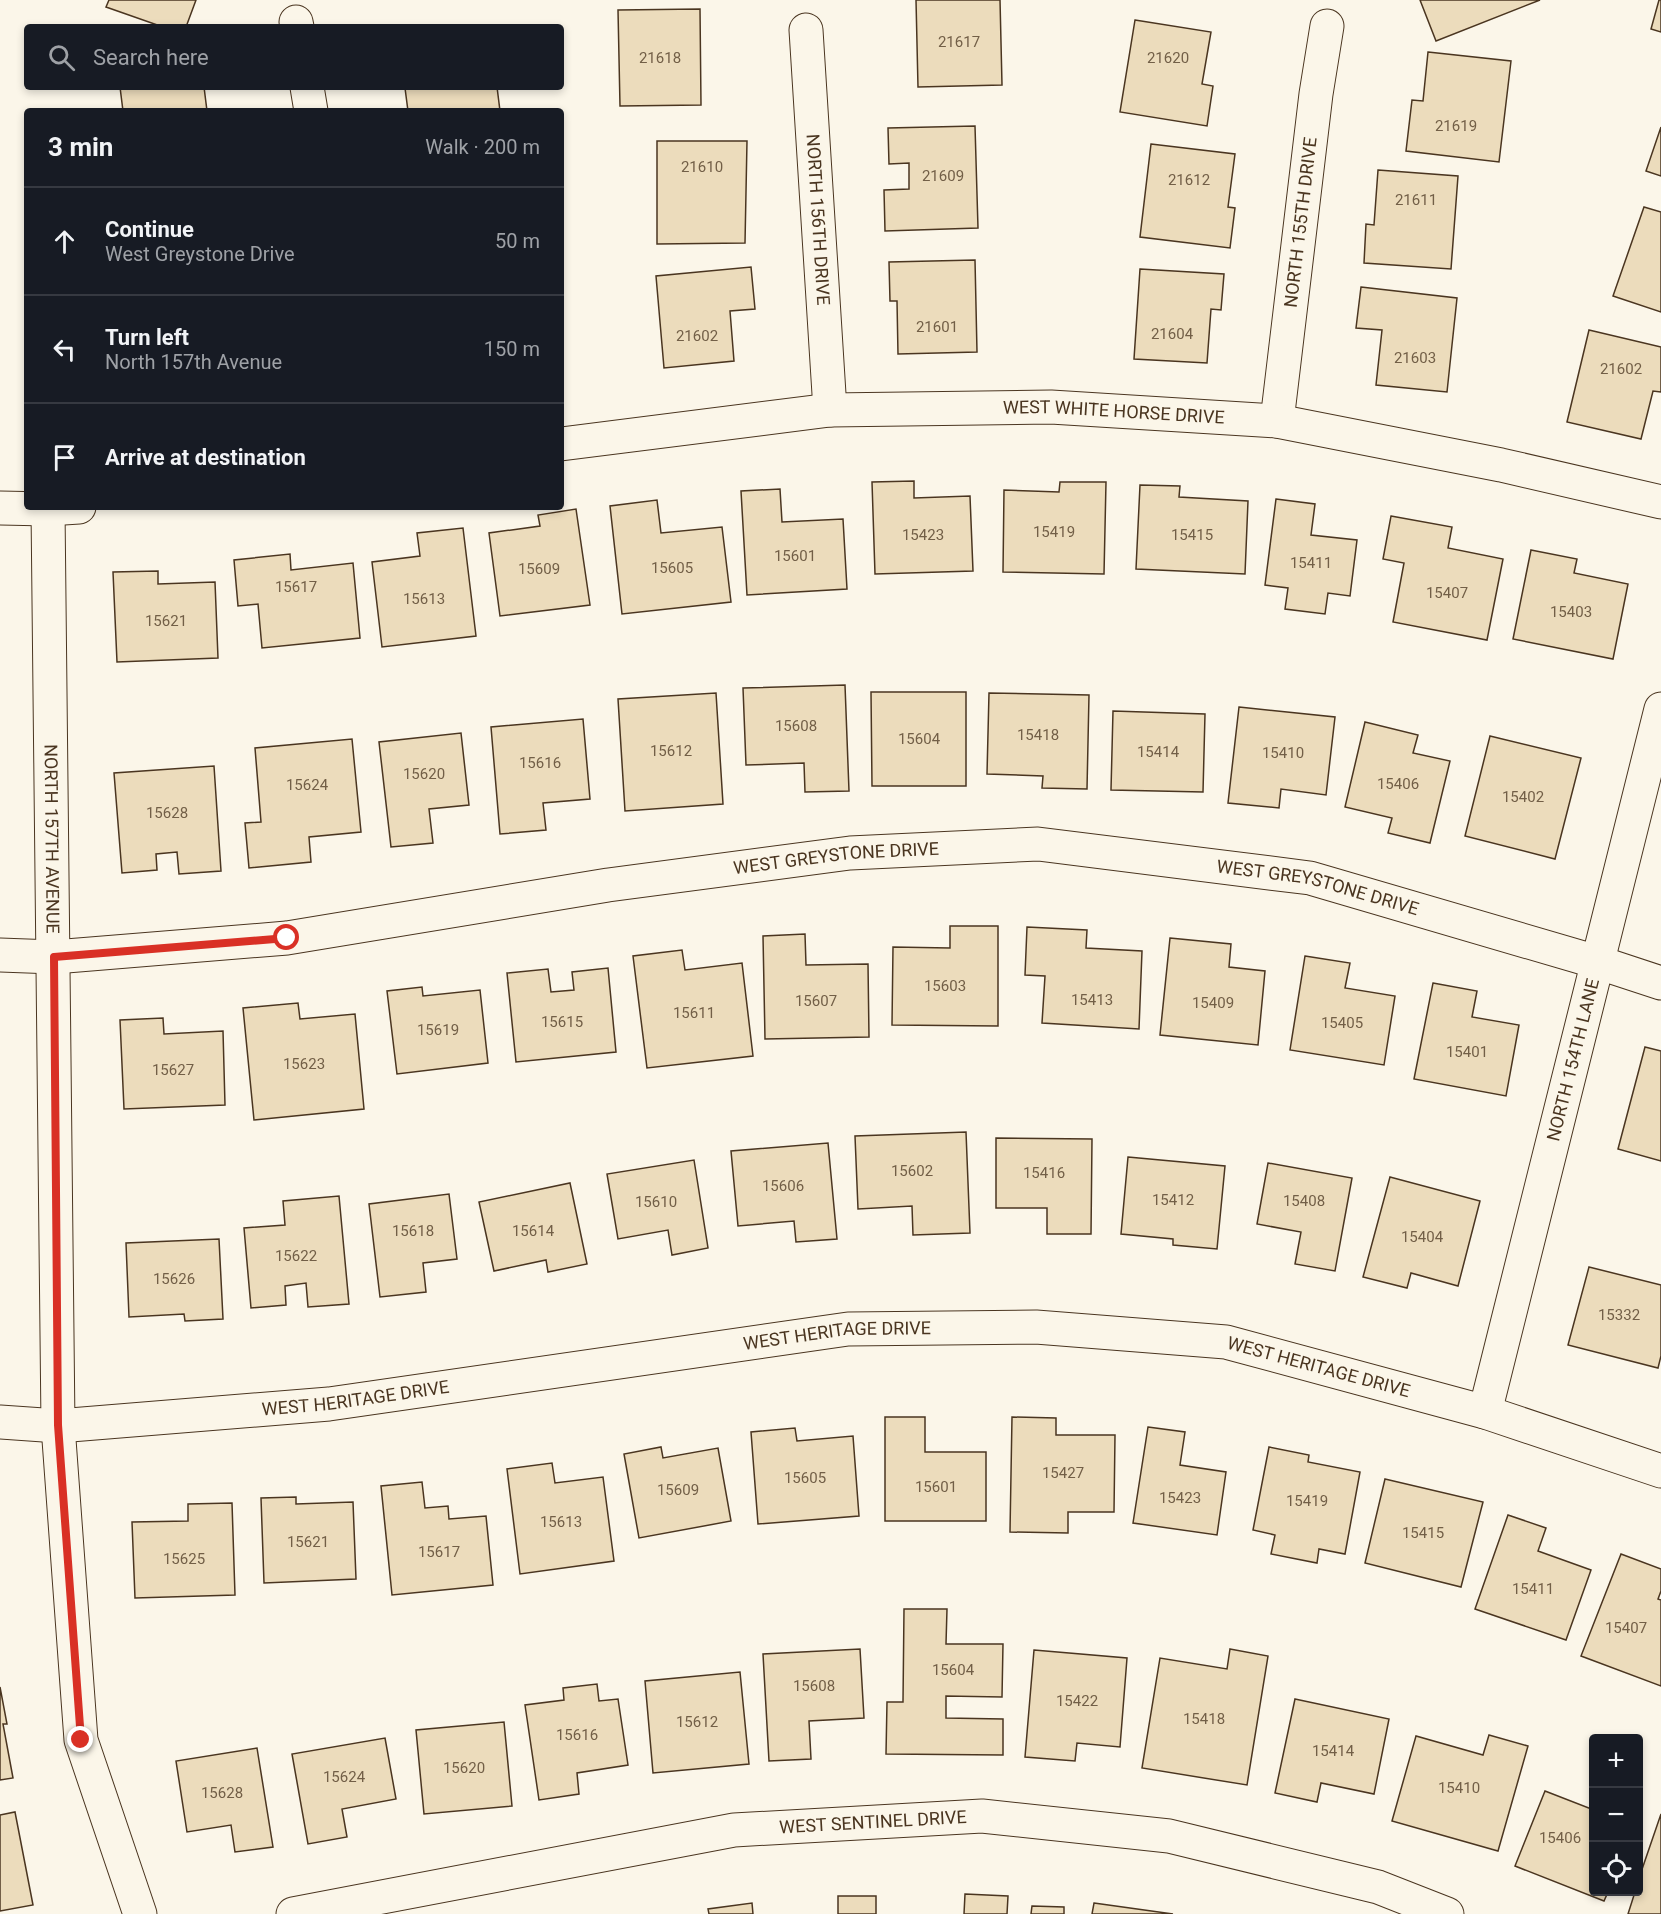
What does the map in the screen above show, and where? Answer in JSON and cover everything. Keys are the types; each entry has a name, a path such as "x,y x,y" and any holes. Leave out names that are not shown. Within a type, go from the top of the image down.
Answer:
{"street":[{"name":"NORTH 155TH DRIVE","path":"1277,421 1316,94 1327,26"},
{"name":"NORTH 156TH DRIVE","path":"806,30 830,410"},
{"path":"308,90 310,108"},
{"name":"WEST WHITE HORSE DRIVE","path":"564,444 830,410 1051,407 1277,421 1501,465 1661,502"},
{"path":"0,508 24,508"},
{"name":"NORTH 157TH AVENUE","path":"63,510 54,957 58,1425 81,1740 140,1914"},
{"name":"NORTH 154TH LANE","path":"1485,1412 1661,710"},
{"name":"WEST GREYSTONE DRIVE","path":"0,955 54,957 287,938 608,885 850,853 1038,844 1310,878 1661,983"},
{"name":"WEST HERITAGE DRIVE","path":"0,1422 58,1425 329,1404 848,1329 1036,1327 1226,1342 1485,1412 1661,1471"},
{"name":"WEST SENTINEL DRIVE","path":"292,1914 734,1830 982,1816 1169,1836 1378,1887 1448,1914"}],"building":[{"path":"109,0 196,0 187,24 154,24 106,7"},
{"path":"916,0 1000,0 1002,85 918,87"},
{"path":"1420,0 1540,0 1436,41"},
{"path":"1659,0 1661,0 1661,32 1651,29"},
{"path":"700,9 701,105 620,106 618,10"},
{"path":"1135,20 1211,32 1202,84 1213,86 1207,126 1120,112"},
{"path":"1428,52 1511,61 1499,162 1406,151 1412,100 1423,101"},
{"path":"120,90 204,90 207,108 123,108"},
{"path":"405,90 497,90 500,108 408,108"},
{"path":"975,126 978,228 885,231 884,190 909,189 909,163 889,164 888,128"},
{"path":"1661,127 1661,176 1646,171"},
{"path":"657,141 747,141 745,243 657,244"},
{"path":"1151,144 1235,154 1228,207 1235,208 1230,248 1140,237"},
{"path":"1378,170 1458,176 1451,269 1364,263 1366,224 1374,225"},
{"path":"1644,207 1661,212 1661,312 1613,296"},
{"path":"975,260 977,352 898,354 897,301 890,301 889,262"},
{"path":"751,267 755,309 730,311 734,361 664,368 656,276"},
{"path":"1140,269 1224,274 1221,310 1211,309 1207,363 1134,359"},
{"path":"1361,287 1457,298 1447,392 1376,385 1382,330 1356,328"},
{"path":"1589,330 1661,347 1661,392 1653,391 1641,439 1567,422"},
{"path":"914,481 914,498 970,496 973,571 875,574 872,482"},
{"path":"1060,482 1106,482 1104,574 1003,572 1004,490 1059,492"},
{"path":"1140,485 1180,486 1179,497 1248,501 1245,574 1136,569"},
{"path":"780,489 782,522 843,519 847,589 747,595 741,491"},
{"path":"1276,499 1315,504 1311,535 1357,540 1350,596 1328,593 1325,614 1285,609 1288,588 1265,585"},
{"path":"657,500 661,533 722,527 731,602 622,614 610,506"},
{"path":"576,509 590,605 500,616 489,533 540,526 538,515"},
{"path":"1391,516 1452,527 1448,548 1503,559 1487,640 1393,622 1404,563 1383,559"},
{"path":"463,528 476,636 382,647 372,562 420,556 417,533"},
{"path":"1531,550 1577,559 1574,573 1628,584 1613,659 1513,639"},
{"path":"290,554 291,570 353,563 360,638 262,648 258,604 238,606 234,560"},
{"path":"158,571 158,584 215,582 218,658 117,662 113,572"},
{"path":"845,685 849,791 805,792 804,763 746,765 743,688"},
{"path":"871,692 966,692 966,786 872,786"},
{"path":"716,693 723,804 625,811 618,699"},
{"path":"989,693 1089,695 1087,789 1042,788 1043,776 987,774"},
{"path":"1239,707 1335,717 1326,795 1281,789 1279,808 1228,803"},
{"path":"1113,711 1205,714 1203,792 1111,790"},
{"path":"583,719 590,799 543,803 546,830 500,834 491,727"},
{"path":"1365,722 1418,735 1413,753 1450,761 1430,843 1388,833 1392,818 1345,807"},
{"path":"461,733 469,805 429,809 433,843 391,847 379,742"},
{"path":"1490,736 1581,758 1555,859 1465,836"},
{"path":"352,739 361,832 309,837 311,862 249,868 245,823 261,822 255,748"},
{"path":"214,766 221,871 179,874 177,852 156,854 157,870 122,873 114,773"},
{"path":"950,926 998,926 998,1026 892,1025 893,947 950,948"},
{"path":"1027,927 1087,930 1086,948 1142,951 1139,1029 1042,1023 1045,976 1025,975"},
{"path":"805,934 806,965 868,964 869,1037 765,1039 763,936"},
{"path":"1170,938 1231,944 1229,967 1265,971 1258,1045 1160,1035"},
{"path":"682,950 685,970 742,963 753,1056 647,1068 633,956"},
{"path":"1305,956 1350,963 1345,988 1395,996 1384,1065 1290,1050"},
{"path":"608,968 616,1052 516,1062 507,973 548,969 551,992 574,990 572,972"},
{"path":"1433,983 1477,991 1472,1017 1519,1025 1506,1096 1414,1079"},
{"path":"422,987 423,996 480,990 488,1063 397,1074 387,991"},
{"path":"298,1003 300,1019 355,1014 364,1109 254,1120 243,1008"},
{"path":"163,1018 164,1034 223,1031 225,1105 124,1109 120,1020"},
{"path":"1645,1047 1661,1051 1661,1161 1618,1149"},
{"path":"966,1132 970,1233 913,1235 912,1206 858,1209 855,1136"},
{"path":"996,1138 1092,1139 1091,1234 1047,1234 1047,1208 996,1208"},
{"path":"828,1143 837,1239 796,1242 794,1221 738,1226 731,1151"},
{"path":"1128,1157 1225,1166 1217,1249 1173,1245 1173,1239 1121,1234"},
{"path":"694,1160 708,1248 672,1255 668,1230 618,1239 607,1174"},
{"path":"1268,1163 1352,1178 1335,1271 1295,1264 1301,1232 1257,1224"},
{"path":"1390,1177 1480,1201 1458,1286 1411,1273 1407,1288 1363,1277"},
{"path":"570,1183 587,1264 548,1272 546,1260 494,1271 479,1202"},
{"path":"449,1194 457,1259 423,1263 426,1292 380,1297 369,1204"},
{"path":"339,1196 349,1304 308,1307 306,1283 285,1286 286,1305 251,1308 244,1228 285,1225 283,1201"},
{"path":"219,1239 223,1319 185,1321 184,1314 129,1317 126,1243"},
{"path":"1589,1267 1661,1285 1661,1356 1658,1368 1568,1345"},
{"path":"885,1417 925,1417 925,1452 986,1452 986,1521 885,1521"},
{"path":"1012,1417 1056,1418 1056,1435 1115,1435 1114,1512 1068,1512 1068,1533 1010,1532"},
{"path":"1148,1427 1185,1432 1180,1465 1226,1472 1217,1535 1133,1523"},
{"path":"795,1428 797,1441 853,1436 859,1516 758,1524 751,1432"},
{"path":"661,1447 663,1458 718,1448 731,1521 639,1538 624,1454"},
{"path":"1269,1447 1309,1455 1308,1462 1360,1472 1345,1554 1319,1549 1317,1563 1271,1554 1275,1535 1253,1530"},
{"path":"552,1463 555,1483 603,1477 614,1561 520,1574 507,1469"},
{"path":"1385,1479 1483,1502 1461,1587 1365,1563"},
{"path":"422,1482 425,1508 448,1506 449,1519 486,1516 493,1585 392,1595 381,1486"},
{"path":"296,1497 296,1504 353,1502 356,1579 264,1583 261,1498"},
{"path":"232,1503 235,1595 135,1598 132,1522 188,1521 188,1504"},
{"path":"1508,1515 1546,1528 1538,1551 1591,1570 1566,1640 1475,1609"},
{"path":"1621,1554 1661,1569 1661,1591 1658,1599 1661,1600 1661,1686 1581,1656"},
{"path":"904,1609 947,1609 946,1644 1003,1644 1002,1697 946,1696 946,1718 1003,1719 1003,1755 886,1754 887,1702 903,1702"},
{"path":"860,1649 864,1718 809,1721 811,1759 769,1761 763,1654"},
{"path":"1230,1649 1268,1656 1247,1785 1142,1768 1160,1658 1227,1669"},
{"path":"1034,1650 1127,1658 1120,1747 1077,1743 1075,1761 1025,1757"},
{"path":"740,1672 749,1764 653,1773 645,1681"},
{"path":"597,1684 599,1701 618,1699 628,1765 577,1773 579,1794 539,1800 525,1705 564,1700 563,1688"},
{"path":"0,1687 7,1724 3,1724 13,1778 0,1780"},
{"path":"1295,1699 1389,1719 1374,1794 1321,1783 1317,1802 1275,1793"},
{"path":"504,1722 512,1806 424,1814 416,1730"},
{"path":"1489,1735 1528,1746 1498,1851 1392,1821 1416,1736 1483,1755"},
{"path":"385,1738 396,1799 342,1809 347,1837 308,1844 292,1754"},
{"path":"257,1748 273,1847 235,1852 231,1825 187,1832 176,1761"},
{"path":"1545,1791 1589,1808 1589,1895 1515,1866"},
{"path":"15,1812 33,1905 0,1911 0,1815"},
{"path":"1661,1814 1661,1914 1628,1914 1634,1896 1643,1896 1643,1866"},
{"path":"965,1894 1008,1896 1007,1914 964,1914"},
{"path":"838,1896 876,1896 876,1914 838,1914"},
{"path":"1591,1896 1606,1896 1604,1901"},
{"path":"752,1903 753,1914 709,1914 708,1909"},
{"path":"1094,1903 1173,1914 1092,1914"},
{"path":"1032,1906 1064,1907 1064,1914 1031,1914"}],"route":[{"path":"81,1740 58,1425 54,957 287,938"}]}
